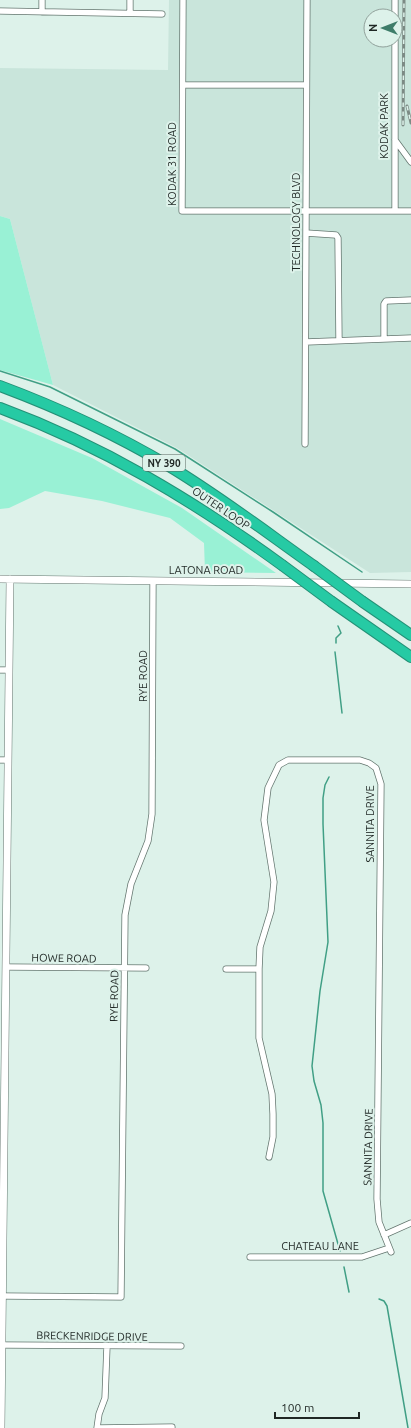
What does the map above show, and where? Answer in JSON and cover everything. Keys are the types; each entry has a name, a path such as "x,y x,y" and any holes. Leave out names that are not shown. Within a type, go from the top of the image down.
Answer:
{"highway":[{"name":"OUTER LOOP","path":"0,386 86,422 150,455 212,493 411,635"},
{"name":"OUTER LOOP","path":"0,408 71,436 144,474 214,517 411,657"}],"street":[{"path":"42,0 42,12"},
{"path":"130,0 130,13"},
{"name":"KODAK 31 ROAD","path":"183,0 182,211 411,211"},
{"name":"TECHNOLOGY BLVD","path":"305,444 307,0"},
{"path":"0,11 162,14"},
{"name":"KODAK PARK","path":"394,211 395,48"},
{"path":"183,85 306,85"},
{"path":"394,139 411,162"},
{"path":"306,233 336,235 338,238 339,340"},
{"path":"384,339 384,304 386,301 411,300"},
{"path":"306,342 411,338"},
{"name":"LATONA ROAD","path":"0,579 411,584"},
{"path":"0,1428 3,1296 2,1021 6,967 3,866 4,670 10,579"},
{"name":"RYE ROAD","path":"3,1296 121,1297 127,899 135,870 148,841 152,814 153,580"},
{"name":"SANNITA DRIVE","path":"269,1157 273,1137 272,1094 259,1038 258,969 260,947 271,911 274,892 274,876 264,820 266,799 276,771 284,762 293,759 360,760 369,762 378,771 381,784 377,1199 378,1214 390,1250"},
{"name":"HOWE ROAD","path":"6,967 146,968"},
{"path":"226,969 258,969"},
{"path":"384,1235 411,1223"},
{"name":"CHATEAU LANE","path":"250,1257 362,1257 390,1250"},
{"name":"BRECKENRIDGE DRIVE","path":"2,1345 181,1346"},
{"path":"107,1346 105,1398 97,1428 172,1427"}],"shaded area":[{"path":"169,0 411,0 411,572 370,573 177,448 53,385 10,219 0,216 0,68 168,70"}],"green space":[{"path":"0,216 10,219 53,385 0,370"},
{"path":"0,419 92,458 182,508 276,573 205,572 204,543 170,518 102,501 45,491 9,508 0,509"}],"waterway":[{"path":"0,371 50,387 175,449 273,512 362,572"},
{"path":"336,643 336,638 341,633 338,626"},
{"path":"335,652 342,713"},
{"path":"329,777 325,785 323,798 328,942 320,991 312,1066 314,1081 321,1105 323,1123 323,1191 340,1251"},
{"path":"344,1267 349,1292"},
{"path":"379,1299 384,1301 387,1306 408,1428"}],"railway":[{"path":"403,125 404,0"},
{"path":"407,106 411,123"}]}
